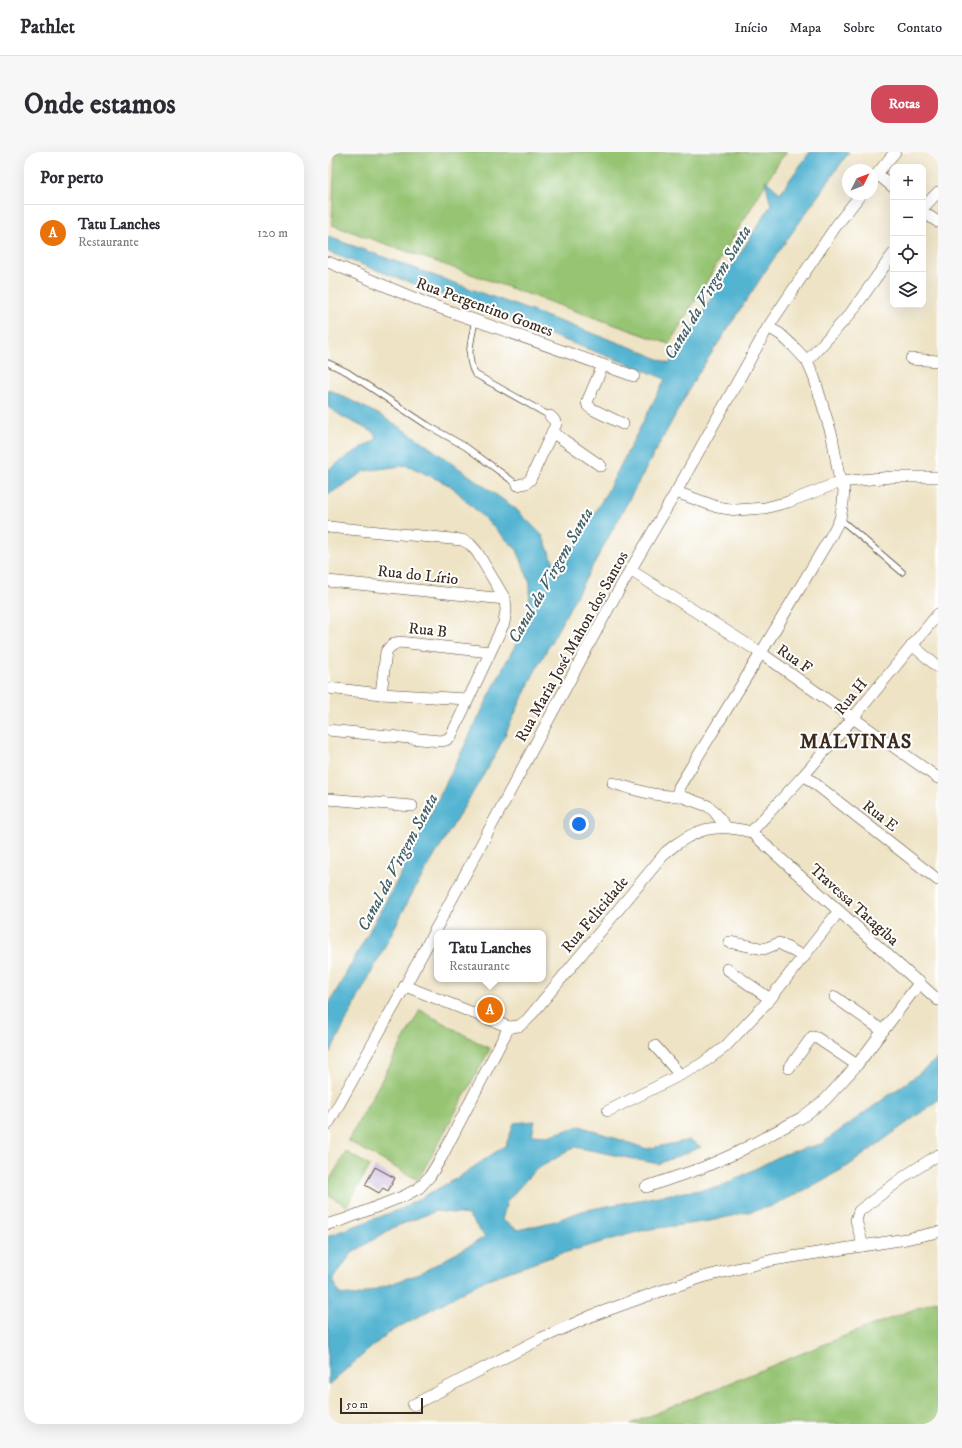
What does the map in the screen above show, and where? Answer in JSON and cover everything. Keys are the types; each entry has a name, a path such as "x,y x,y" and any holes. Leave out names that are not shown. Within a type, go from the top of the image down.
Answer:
{"street":[{"path":"878,172 895,152"},
{"path":"878,179 890,185"},
{"path":"927,216 938,192"},
{"name":"Rua Maria José Mahon dos Santos","path":"435,930 630,570 676,492 768,327 836,226 856,200"},
{"path":"807,361 850,314 890,258"},
{"name":"Rua Pergentino Gomes","path":"328,262 426,303 634,376"},
{"path":"680,796 678,792 679,786 761,653 840,519 844,490 840,482 832,436 814,377 807,361 784,338 768,327"},
{"path":"912,359 938,361"},
{"path":"603,365 588,402 588,406 623,424"},
{"path":"518,485 526,483 530,480 556,424 550,416"},
{"path":"552,432 601,466"},
{"path":"676,492 717,507 736,510 765,508 788,502 840,482 908,476 938,477"},
{"path":"328,527 462,540 470,544 477,552 505,598 506,610 504,623 451,736 446,740 440,741 328,730"},
{"name":"Rua F","path":"630,570 761,653 938,778"},
{"name":"Rua do Lírio","path":"328,582 505,598"},
{"name":"Rua H","path":"751,832 804,775 853,718 938,614"},
{"name":"Rua B","path":"381,694 386,652 388,647 394,643 399,642 490,652"},
{"path":"912,645 938,667"},
{"path":"328,688 381,694 467,700"},
{"name":"Rua E","path":"804,775 938,880"},
{"path":"613,783 635,790 670,796 680,796 708,806 714,811 726,827"},
{"path":"328,799 412,806"},
{"name":"Rua Felicidade","path":"509,1027 519,1026 527,1020 666,852 681,840 694,833 710,829 726,827 751,832"},
{"name":"Travessa Tatagiba","path":"751,832 920,982 938,1000"},
{"path":"608,1111 700,1066 725,1047 770,999 839,911"},
{"name":"Rua Maria José Mahon dos Santos","path":"328,1124 434,932"},
{"path":"728,942 764,949 779,943 804,957"},
{"path":"727,969 770,999"},
{"path":"646,1186 702,1168 734,1154 801,1118 825,1100 857,1065 920,982"},
{"path":"328,1224 343,1220 404,1196 419,1188 430,1176 441,1158 509,1027 405,986"},
{"path":"835,997 883,1031"},
{"path":"789,1068 812,1037 817,1038 857,1065"},
{"path":"655,1046 680,1075"},
{"path":"863,1246 856,1220 859,1211 908,1174 938,1155"},
{"path":"413,1405 542,1338 591,1316 703,1277 773,1260 906,1239 938,1232"}],"lane":[{"path":"475,320 469,355 471,366 475,374 550,416"},
{"path":"328,363 347,372 427,425 466,447 518,485"},
{"path":"840,519 902,572"}],"green space":[{"path":"335,152 787,152 780,160 669,344 332,225"},
{"path":"420,1010 490,1049 418,1180 348,1141"},
{"path":"346,1152 370,1166 347,1206 328,1195 328,1183"},
{"path":"938,1300 938,1424 630,1424 842,1337"}],"water":[{"name":"Canal da Virgem Santa","path":"810,152 849,152 772,261 696,377 533,675 496,754 414,890 328,1056 328,1006 402,872 504,666 529,620 530,583 517,550 451,486 407,465 365,471 328,495 328,470 349,455 377,439 373,432 343,417 328,407 328,389 380,415 418,439 516,509 542,535 559,575 608,490 665,379 328,252 328,236 641,351 669,364 771,205 765,180 780,193"},
{"path":"938,1058 938,1100 848,1166 803,1191 769,1207 710,1221 644,1230 560,1254 485,1280 388,1333 328,1385 328,1236 403,1208 459,1177 506,1145 514,1123 535,1121 532,1135 548,1136 580,1126 647,1149 690,1140 701,1147 658,1164 575,1147 534,1171 507,1201 502,1220 518,1230 555,1221 582,1211 664,1195 720,1187 784,1154 821,1144 917,1075","holes":["436,1211 468,1215 485,1237 419,1274 356,1296 339,1294 333,1279 352,1253 394,1227"]}],"building":[{"path":"375,1167 395,1178 388,1191 383,1188 379,1193 365,1185"}],"place":[{"name":"Tatu Lanches","path":"490,1010"}],"district":[{"name":"MALVINAS","path":"856,741"}]}
